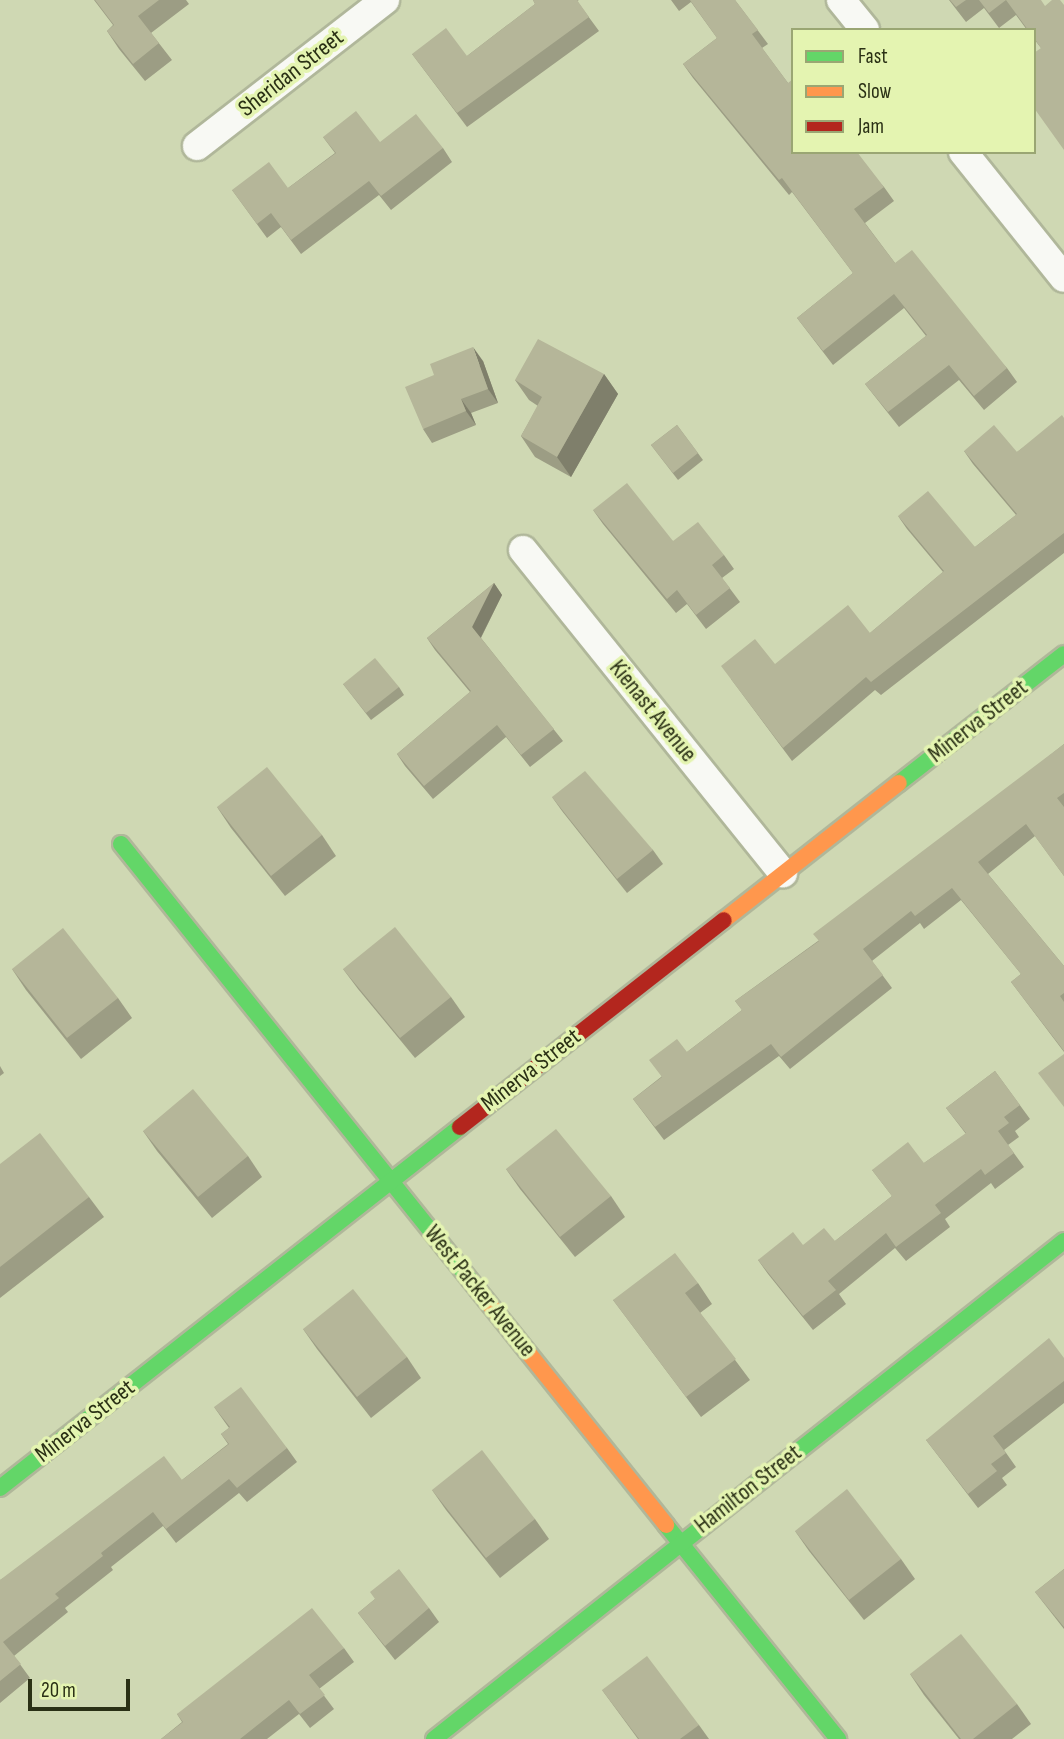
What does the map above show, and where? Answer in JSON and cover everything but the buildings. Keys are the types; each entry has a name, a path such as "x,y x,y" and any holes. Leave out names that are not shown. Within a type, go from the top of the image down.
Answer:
{"street":[{"name":"Sheridan Street","path":"197,146 385,0"},
{"path":"841,0 863,28"},
{"path":"965,154 1064,278"},
{"name":"Kienast Avenue","path":"523,550 783,873"},
{"name":"Minerva Street","path":"0,1488 390,1179 1064,654"},
{"name":"West Packer Avenue","path":"121,844 838,1739"},
{"name":"Hamilton Street","path":"434,1739 1064,1241"}],"traffic: fast":[{"path":"899,783 1064,654"},
{"path":"121,844 478,1290"},
{"path":"0,1488 460,1127"},
{"path":"434,1739 1064,1241"},
{"path":"666,1525 838,1739"}],"traffic: slow":[{"path":"724,920 899,783"},
{"path":"478,1290 666,1525"}],"traffic: jam":[{"path":"460,1127 724,920"}]}
